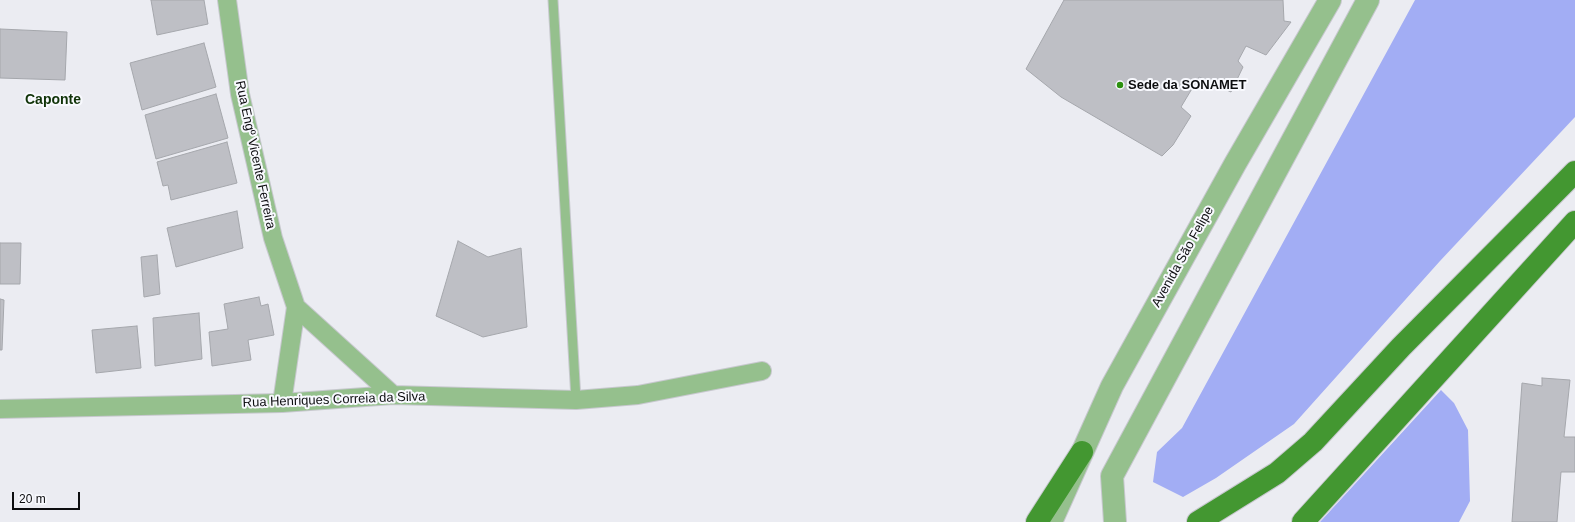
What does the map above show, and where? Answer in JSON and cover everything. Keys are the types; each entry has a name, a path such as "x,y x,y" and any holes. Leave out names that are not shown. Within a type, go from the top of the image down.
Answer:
{"main road":[{"path":"1198,522 1277,473 1313,442 1401,347 1575,172"},
{"path":"1303,522 1429,385 1575,222"},
{"path":"1037,522 1082,452"}],"street":[{"name":"Rua Engº Vicente Ferreira","path":"227,0 243,109 273,238 296,307"},
{"name":"Avenida São Felipe","path":"1051,522 1116,379 1235,164 1330,0"},
{"path":"1115,522 1112,476 1368,0"},
{"path":"296,307 393,395"},
{"path":"282,403 296,307"},
{"name":"Rua Henriques Correia da Silva","path":"0,409 282,403 393,395 576,400 638,395 762,371"}],"lane":[{"path":"554,0 576,400"}],"water":[{"path":"1415,0 1575,0 1575,117 1440,261 1294,424 1216,478 1183,497 1153,482 1157,452 1182,428"},
{"path":"1441,390 1454,403 1468,430 1470,501 1459,522 1320,522"}],"building":[{"path":"151,0 204,0 208,24 157,35"},
{"name":"Sede da SONAMET","path":"1064,0 1283,0 1284,21 1291,22 1266,55 1246,46 1238,61 1243,67 1231,92 1199,77 1181,107 1191,116 1173,145 1162,156 1061,97 1026,69"},
{"path":"0,29 67,32 65,80 0,78"},
{"path":"204,43 216,87 142,110 130,63"},
{"path":"216,94 228,138 156,159 145,115"},
{"path":"227,142 237,183 171,200 168,185 163,186 157,162"},
{"path":"237,211 243,248 176,267 167,228"},
{"path":"458,241 488,257 521,248 527,327 483,337 436,316"},
{"path":"0,243 21,243 20,284 0,284"},
{"path":"157,255 160,294 144,297 141,257"},
{"path":"259,297 261,306 268,304 274,335 248,340 251,360 212,366 209,332 228,329 224,304"},
{"path":"0,299 4,300 2,350 0,350"},
{"path":"199,313 202,359 155,366 153,318"},
{"path":"137,326 141,368 96,373 92,330"},
{"path":"1542,378 1570,380 1564,437 1575,437 1575,472 1561,472 1557,522 1512,522 1522,383 1542,386"}],"place":[{"name":"Sede da SONAMET","path":"1120,85"}],"district":[{"name":"Caponte","path":"53,100"}]}
